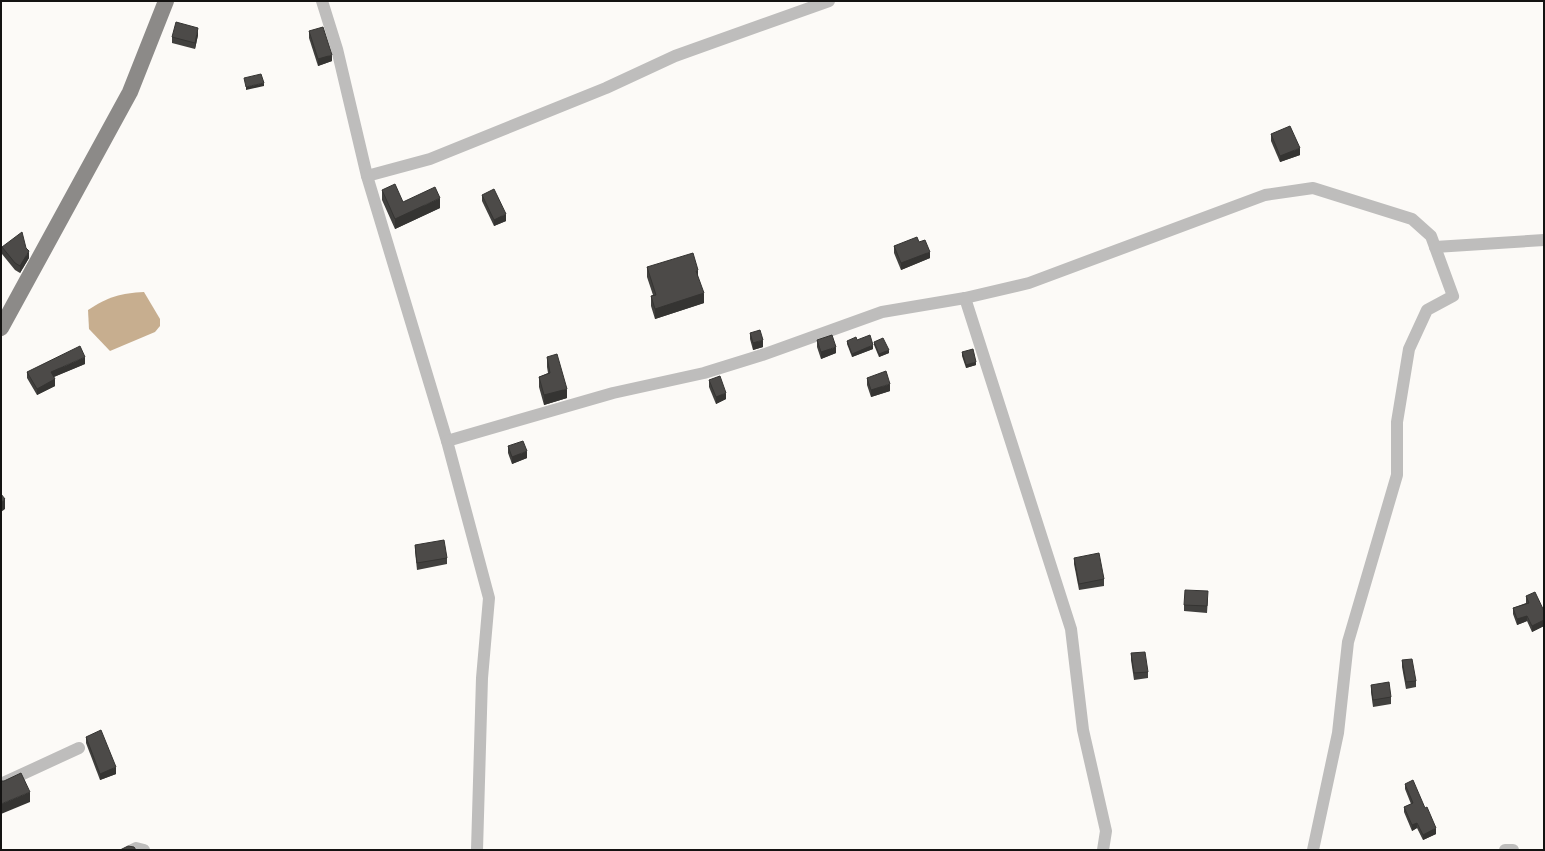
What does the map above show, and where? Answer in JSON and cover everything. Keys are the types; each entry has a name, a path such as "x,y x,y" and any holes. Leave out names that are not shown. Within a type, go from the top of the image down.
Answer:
{"main road":[{"path":"1,328 130,92 166,1"}],"street":[{"path":"322,1 337,49 367,176 447,441 489,598 482,678 478,850"},
{"path":"367,176 430,159 606,88 675,56 828,1"},
{"path":"447,441 613,393 704,373 762,355 882,312 965,298 1029,283 1266,195 1313,188 1412,219 1432,236 1453,296 1427,310 1409,349 1397,422 1397,475 1348,642 1338,733 1313,850"},
{"path":"1436,248 1544,240"},
{"path":"965,298 1071,629 1083,730 1106,831 1103,850"},
{"path":"1,784 79,748"},
{"path":"132,850 136,848 144,850"},
{"path":"1506,850 1513,850"}],"shaded area":[{"path":"144,292 160,319 160,326 155,332 110,351 89,329 88,310 115,296"}],"building":[{"path":"176,22 198,28 195,43 172,37"},
{"path":"323,27 332,55 318,59 309,31"},
{"path":"261,74 264,83 246,87 244,78"},
{"path":"1290,126 1300,148 1280,156 1271,134"},
{"path":"395,184 403,202 435,187 440,198 395,219 382,190"},
{"path":"494,189 506,214 494,220 482,195"},
{"path":"22,232 26,248 29,251 20,266 15,263 2,247"},
{"path":"917,237 919,242 925,240 930,252 901,263 894,246"},
{"path":"693,253 698,270 696,271 704,293 655,309 651,296 656,295 647,267"},
{"path":"760,330 763,340 753,343 750,333"},
{"path":"832,335 836,347 821,352 817,340"},
{"path":"870,335 873,345 852,354 847,341 856,337 857,340"},
{"path":"883,338 889,350 879,354 874,342"},
{"path":"80,346 85,357 51,372 55,379 37,389 27,372"},
{"path":"973,349 976,362 966,365 962,352"},
{"path":"557,354 567,389 544,395 539,377 550,373 547,357"},
{"path":"886,371 890,384 871,390 867,378"},
{"path":"720,376 726,393 716,397 709,380"},
{"path":"523,441 527,451 512,457 508,446"},
{"path":"1,494 5,499 1,502"},
{"path":"444,540 447,558 417,563 415,545"},
{"path":"1099,553 1104,579 1079,584 1074,558"},
{"path":"1185,590 1208,591 1207,606 1184,605"},
{"path":"1535,592 1544,611 1544,620 1532,626 1527,616 1517,619 1513,608 1529,603 1526,596"},
{"path":"1145,652 1148,672 1134,673 1131,653"},
{"path":"1412,659 1416,681 1406,682 1402,660"},
{"path":"1389,682 1391,697 1373,700 1371,685"},
{"path":"101,730 116,767 100,774 86,737"},
{"path":"21,773 30,792 1,804 1,781"},
{"path":"1413,780 1425,808 1427,807 1436,828 1423,835 1417,823 1412,825 1404,807 1413,803 1405,784"},
{"path":"128,846 134,847 136,850 120,850"}]}
